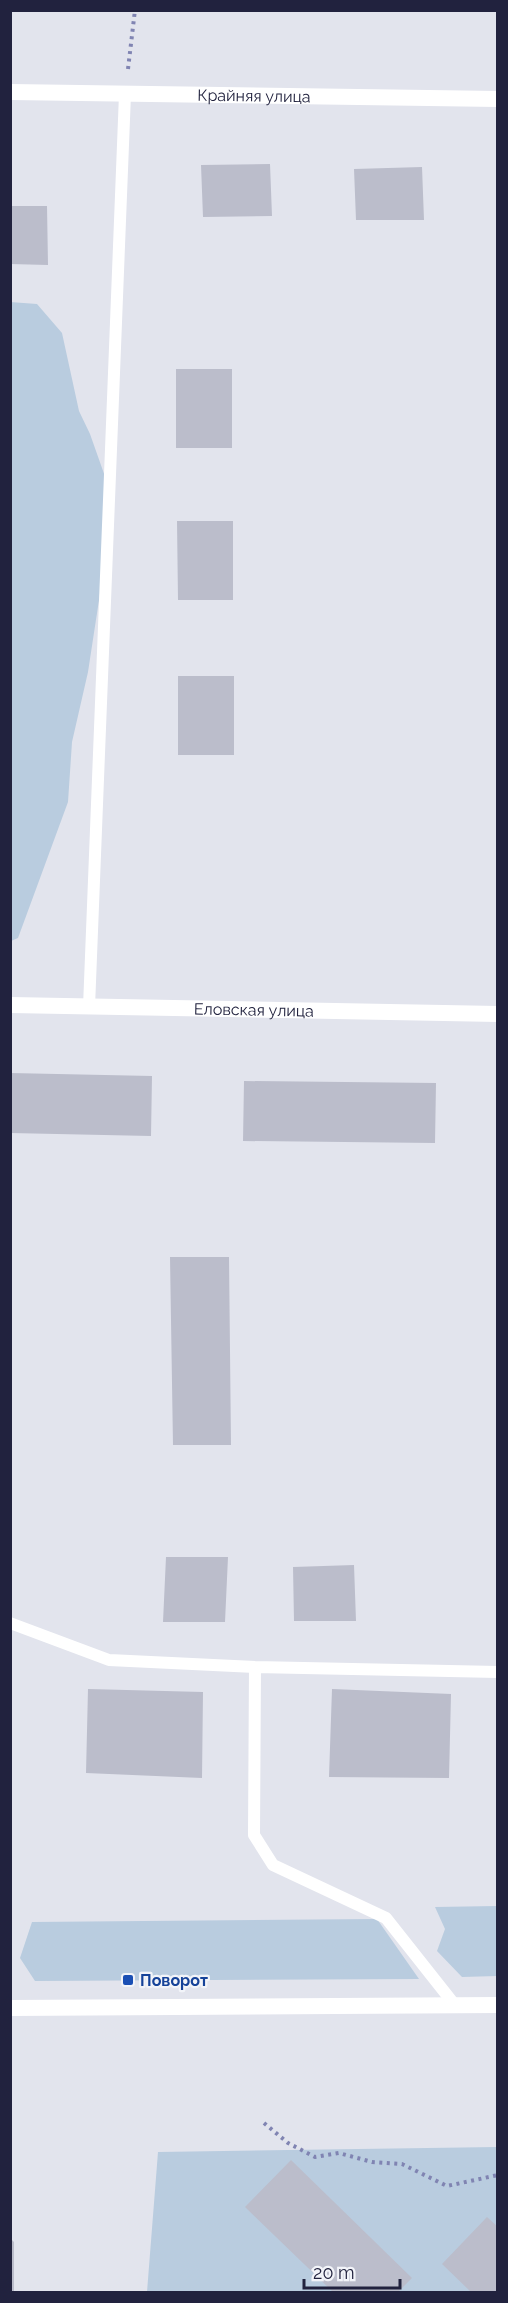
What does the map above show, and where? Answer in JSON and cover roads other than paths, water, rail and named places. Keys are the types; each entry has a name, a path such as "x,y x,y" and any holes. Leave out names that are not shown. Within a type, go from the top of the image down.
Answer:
{"street":[{"name":"Крайняя улица","path":"10,92 498,99"},
{"name":"Еловская улица","path":"10,1005 498,1014"},
{"path":"10,2008 498,2005"}],"lane":[{"path":"89,1007 125,93"},
{"path":"10,1623 109,1660 255,1667 498,1672"},
{"path":"255,1667 254,1835 273,1865 386,1918 454,2004"}],"place":[{"name":"Поворот","path":"128,1980"}]}
